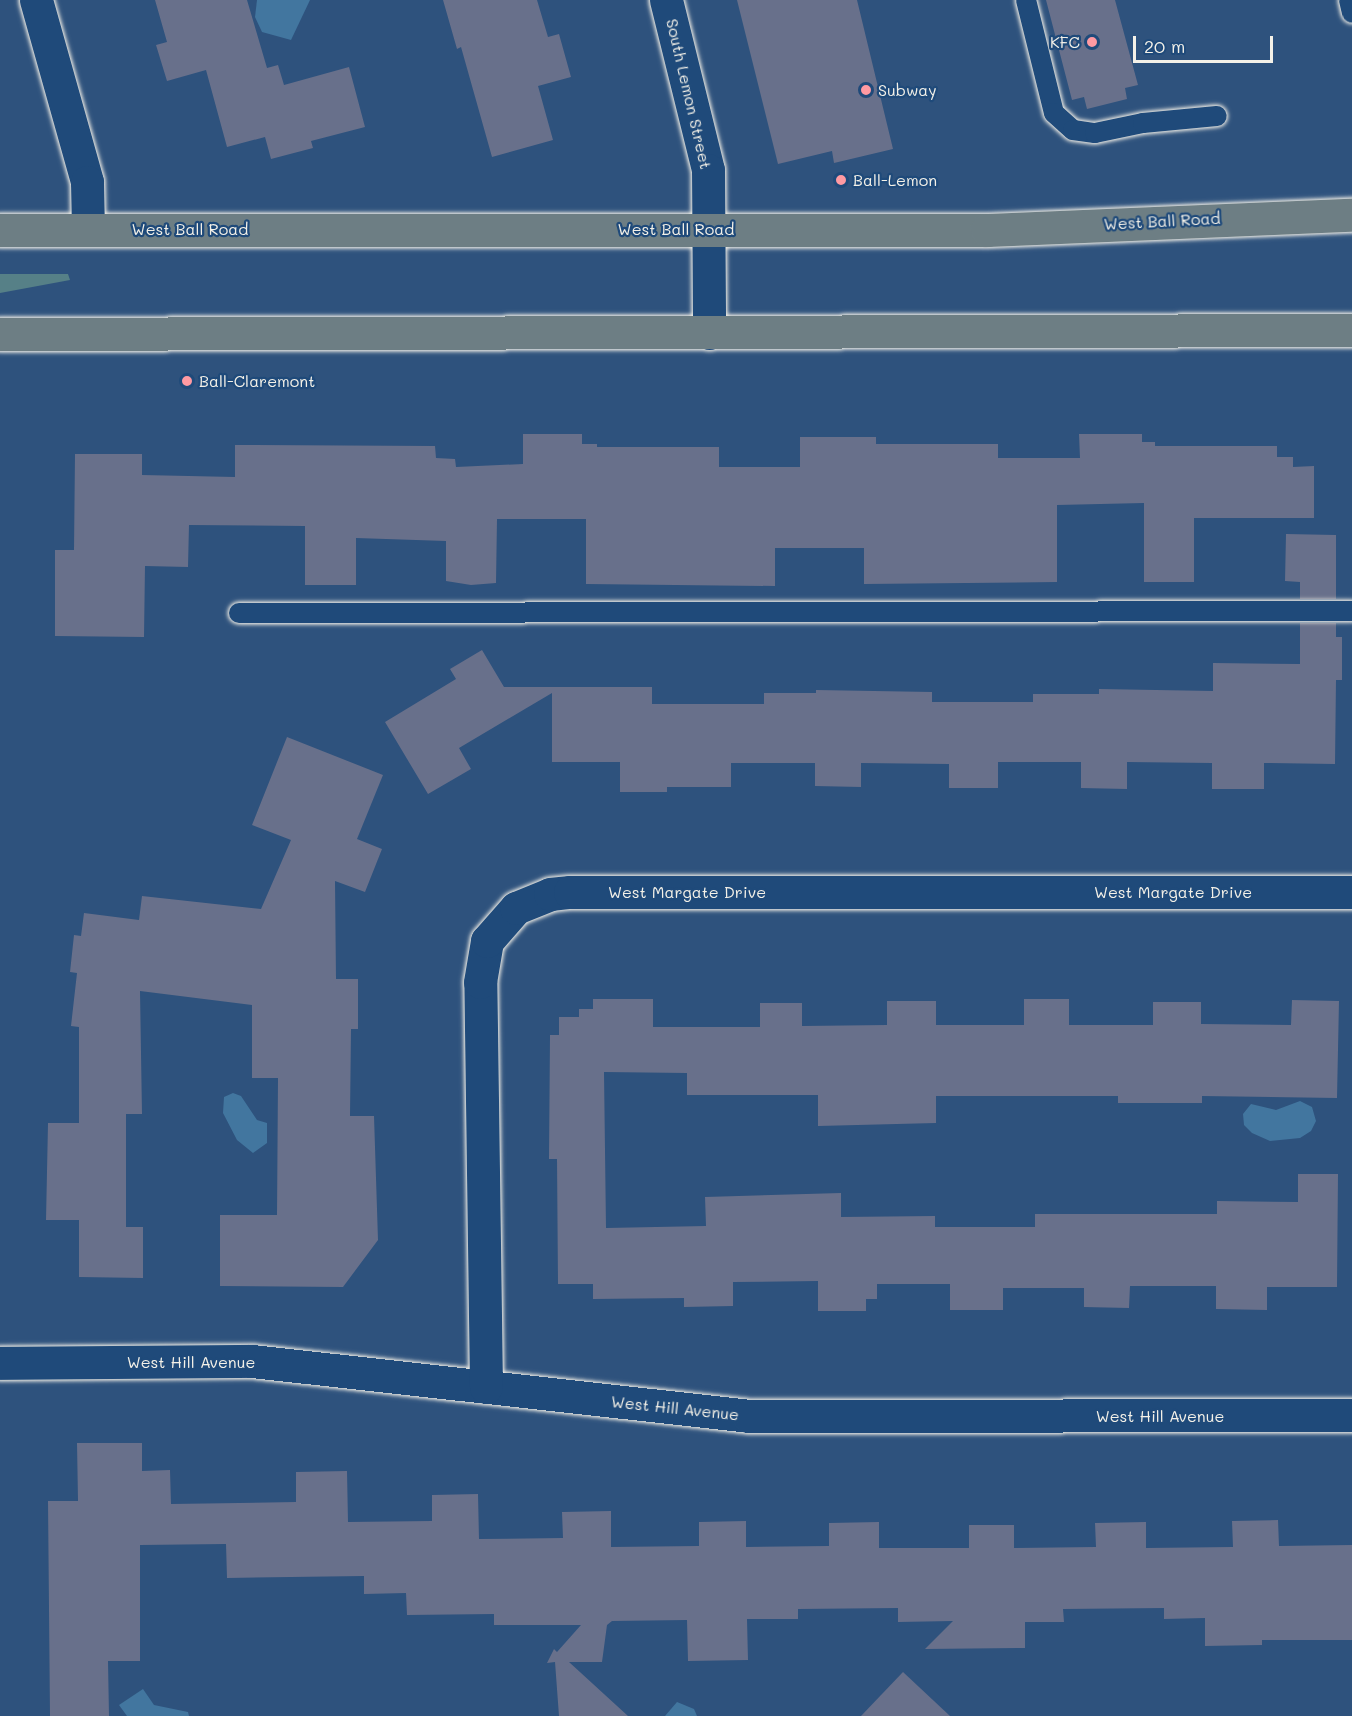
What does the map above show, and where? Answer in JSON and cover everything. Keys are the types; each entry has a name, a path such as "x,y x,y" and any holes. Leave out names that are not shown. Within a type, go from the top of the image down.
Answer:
{"main road":[{"name":"West Ball Road","path":"0,230 987,230 1352,215"},
{"path":"0,334 1352,330"}],"street":[{"path":"36,0 87,182 88,230"},
{"name":"South Lemon Street","path":"666,0 708,170 709,333"},
{"name":"West Margate Drive","path":"486,1388 480,982 487,941 516,908 550,894 570,892 1352,892"},
{"name":"West Hill Avenue","path":"0,1363 252,1361 748,1416 1352,1415"}],"lane":[{"path":"1026,0 1054,112 1073,130 1095,133 1143,123 1217,116"},
{"path":"1348,0 1352,12"},
{"path":"239,613 1352,611"}],"green space":[{"path":"0,274 68,274 70,280 0,293"}],"water":[{"path":"257,0 310,0 291,40 262,32 255,17"},
{"path":"233,1093 241,1096 257,1120 267,1123 267,1143 253,1153 237,1140 223,1113 224,1097"},
{"path":"1300,1101 1312,1107 1316,1121 1311,1131 1300,1138 1270,1141 1252,1133 1244,1125 1243,1114 1251,1104 1276,1110"},
{"path":"143,1689 154,1705 188,1712 189,1716 127,1716 119,1705"},
{"path":"677,1702 694,1709 697,1716 665,1716"}],"building":[{"path":"155,0 247,0 267,68 278,65 284,85 349,67 365,127 311,141 313,148 271,159 265,137 227,147 206,70 167,81 156,45 167,42"},
{"path":"443,0 537,0 548,37 559,34 571,77 538,86 553,140 492,157 461,47 457,49"},
{"path":"737,0 857,0 893,149 834,163 832,151 778,164"},
{"name":"KFC","path":"1046,0 1115,0 1138,85 1125,88 1127,99 1087,109 1084,97 1072,100"},
{"path":"523,434 582,434 582,444 597,444 597,447 719,447 719,467 800,467 800,437 876,437 876,444 998,444 998,458 1080,458 1079,434 1142,434 1142,442 1155,442 1155,446 1277,446 1277,457 1293,457 1293,467 1314,466 1314,518 1194,518 1194,582 1144,582 1144,503 1057,505 1057,582 864,584 864,548 775,548 775,586 586,584 586,519 497,519 496,583 471,585 446,581 446,541 356,538 356,585 305,585 305,526 189,525 188,567 145,566 144,637 55,636 55,550 74,550 75,454 142,454 142,475 235,477 235,445 435,446 436,458 455,459 456,467 523,464"},
{"path":"1286,534 1336,535 1336,599 1300,599 1300,582 1285,581"},
{"path":"1300,623 1336,623 1336,637 1342,637 1342,680 1336,680 1335,764 1264,763 1264,789 1212,789 1212,763 1127,762 1127,789 1081,788 1081,762 998,762 998,788 949,788 949,764 861,763 861,787 815,786 815,763 731,763 731,787 667,787 667,792 620,792 620,762 552,762 552,693 459,748 471,769 428,794 385,722 456,679 450,669 482,650 504,687 652,687 652,704 764,704 764,693 816,693 816,690 932,692 932,702 1033,702 1033,694 1099,694 1099,689 1213,691 1213,663 1300,664"},
{"path":"287,737 383,775 357,839 382,849 365,892 335,881 336,979 358,979 358,1029 351,1029 350,1116 374,1116 378,1240 343,1287 220,1286 220,1215 277,1215 278,1078 252,1078 252,1005 140,991 142,1114 126,1114 126,1227 143,1227 143,1278 79,1277 79,1220 46,1220 48,1123 79,1123 79,1027 71,1026 77,973 70,972 74,935 81,936 84,913 139,920 142,896 261,909 291,840 252,825"},
{"path":"593,999 653,999 653,1027 760,1027 760,1003 802,1003 802,1026 887,1025 887,1001 936,1001 936,1025 1024,1025 1024,999 1069,999 1069,1025 1153,1025 1153,1002 1201,1002 1201,1024 1291,1025 1292,1000 1339,1001 1337,1098 1202,1096 1202,1103 1118,1103 1118,1096 936,1096 936,1123 818,1126 818,1095 687,1095 687,1073 604,1072 606,1228 706,1226 705,1197 841,1193 841,1217 935,1216 935,1227 1035,1227 1035,1214 1217,1214 1217,1201 1298,1202 1298,1174 1338,1174 1337,1287 1267,1287 1267,1310 1216,1309 1216,1286 1130,1286 1129,1308 1084,1307 1084,1288 1003,1288 1003,1310 950,1310 950,1284 877,1284 877,1299 866,1299 866,1311 818,1311 818,1281 733,1282 733,1306 684,1307 684,1298 593,1299 593,1284 558,1284 557,1159 549,1159 550,1035 559,1035 559,1017 579,1017 579,1009 593,1009"},
{"path":"77,1443 142,1443 142,1471 170,1470 171,1504 296,1502 296,1472 347,1471 348,1522 432,1521 432,1495 478,1494 479,1539 563,1538 562,1512 611,1511 611,1547 699,1546 699,1522 746,1521 746,1547 829,1546 829,1523 879,1522 879,1548 969,1548 969,1525 1014,1525 1014,1548 1096,1547 1095,1523 1146,1522 1146,1548 1233,1547 1232,1521 1278,1520 1279,1546 1352,1545 1352,1640 1262,1640 1262,1645 1205,1646 1205,1618 1164,1619 1164,1608 1063,1609 1064,1622 1025,1622 1025,1648 925,1649 953,1621 898,1622 898,1608 798,1609 798,1619 747,1619 748,1660 688,1661 687,1620 612,1621 607,1625 602,1662 569,1662 628,1716 559,1716 555,1662 547,1663 554,1649 557,1652 581,1625 494,1625 494,1614 407,1615 406,1593 364,1594 364,1576 227,1578 226,1544 140,1545 140,1661 108,1661 109,1716 50,1716 48,1501 78,1501"},
{"path":"903,1672 950,1716 861,1716"}],"place":[{"name":"KFC","path":"1092,42"},
{"name":"Subway","path":"866,90"},
{"name":"Ball-Lemon","path":"841,180"},
{"name":"Ball-Claremont","path":"187,381"}]}
